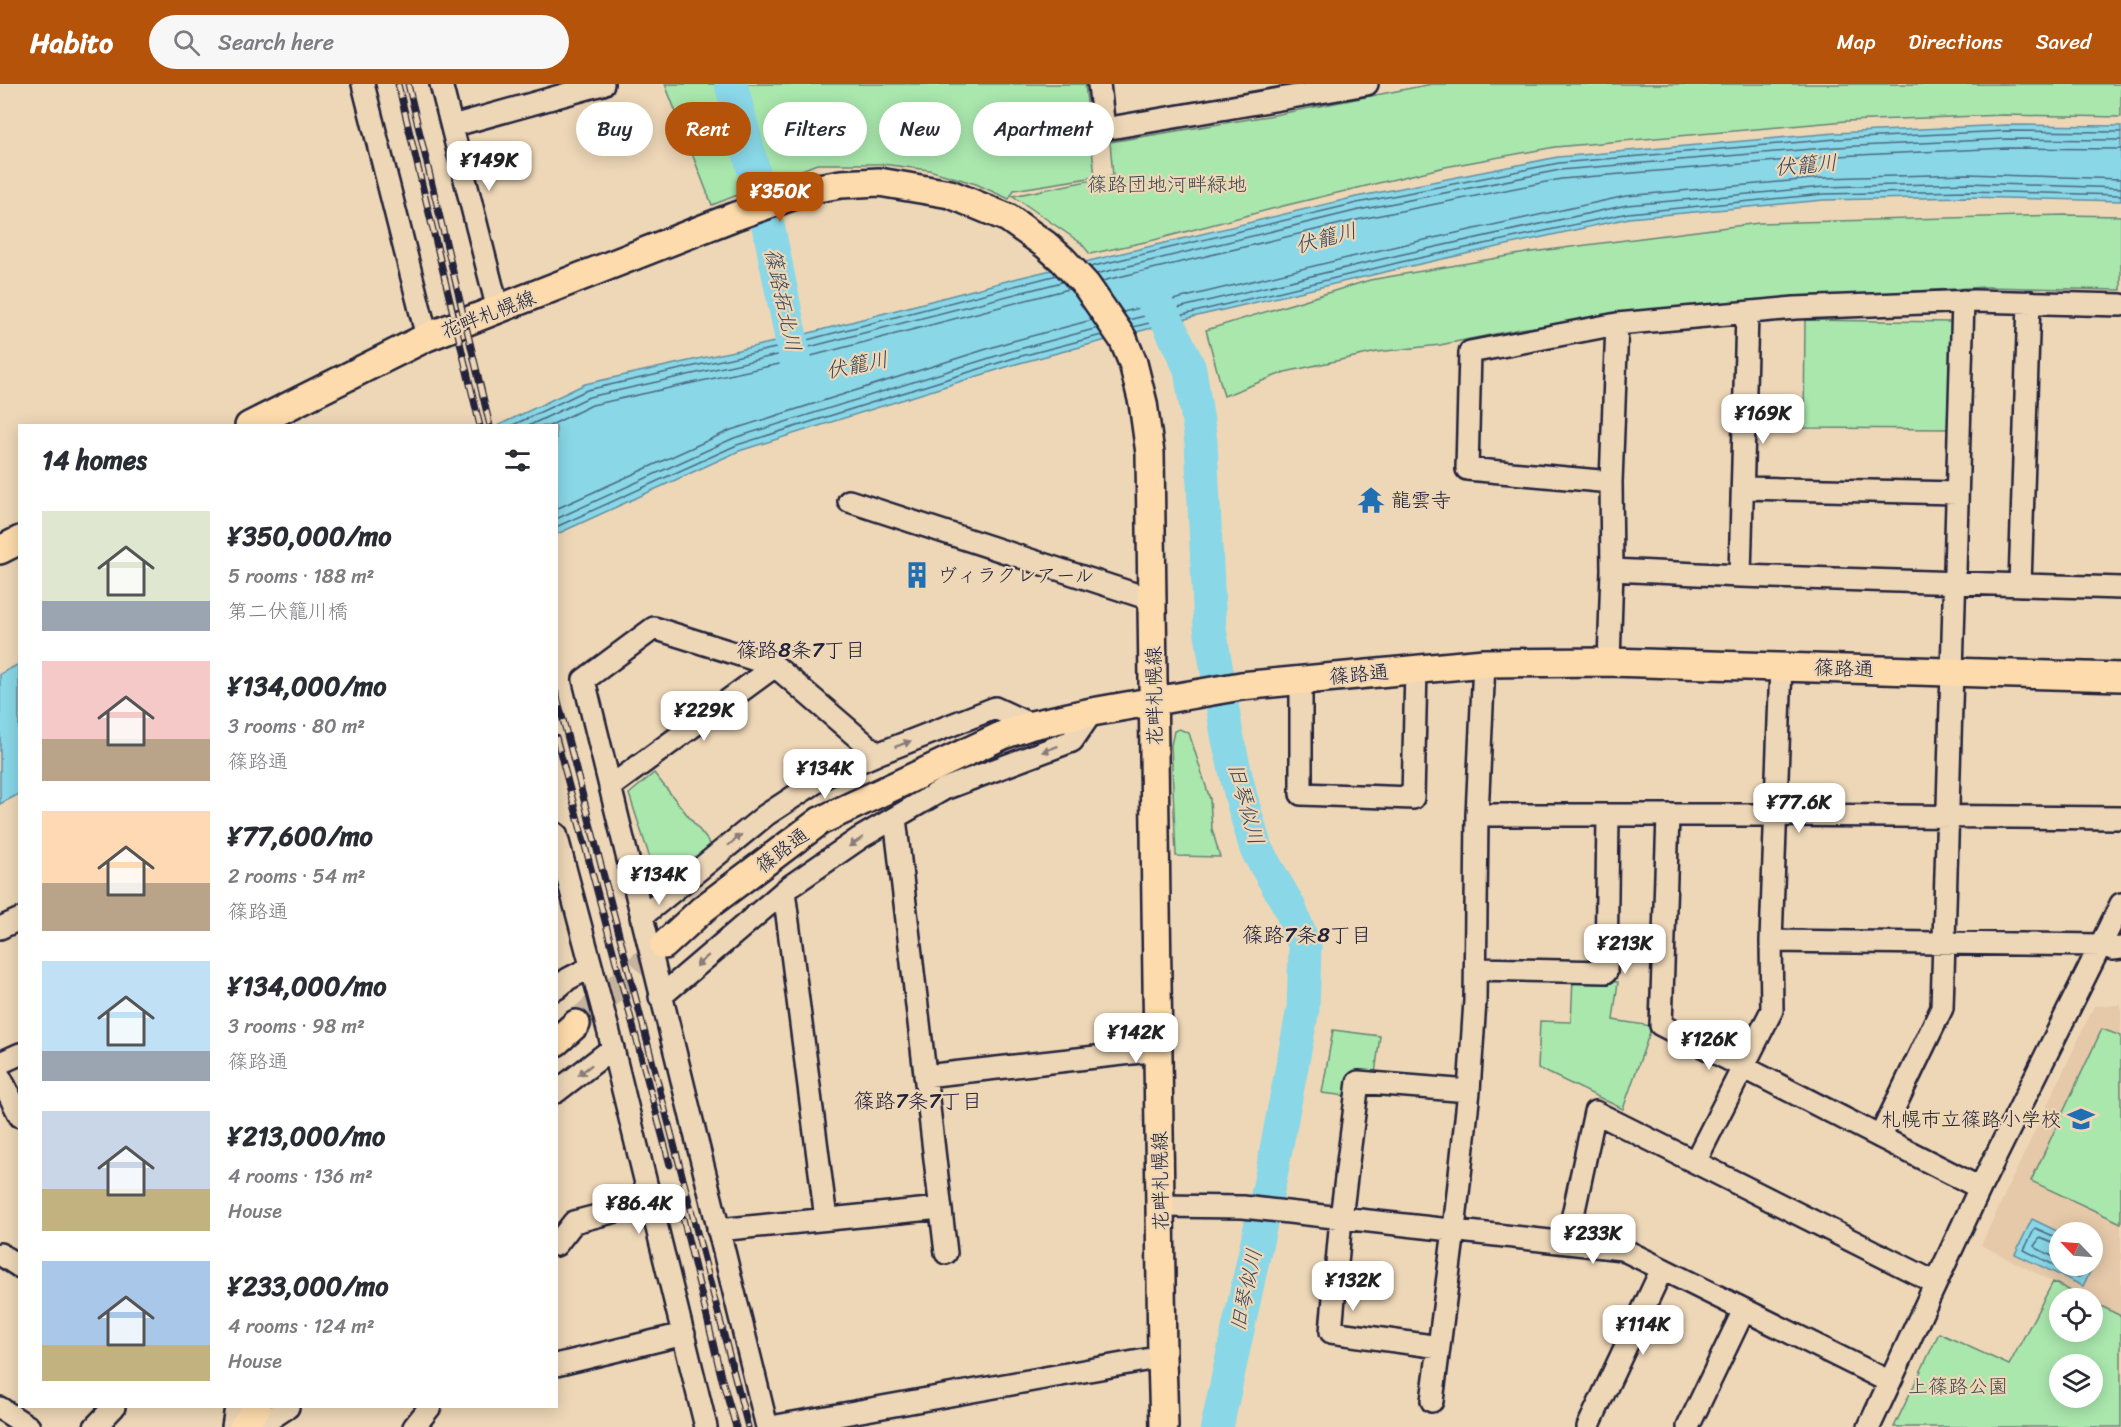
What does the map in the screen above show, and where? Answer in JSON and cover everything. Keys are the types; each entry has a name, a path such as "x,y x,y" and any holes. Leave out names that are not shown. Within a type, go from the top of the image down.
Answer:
{"main road":[{"name":"花畔札幌線","path":"253,424 427,337 733,217 812,189 841,184 879,182 950,194 1008,218 1046,245 1086,285 1123,339 1133,363 1143,403 1150,453 1164,1427"},
{"path":"0,550 18,541"},
{"name":"篠路通","path":"664,945 703,909 820,821 956,755 1003,735 1032,725 1154,700 1241,686 1484,663 1609,662 2121,677"},
{"path":"558,1040 576,1024"},
{"path":"243,1427 256,1408"}],"street":[{"path":"363,84 427,337"},
{"path":"441,84 498,310"},
{"path":"452,126 546,92 603,84"},
{"path":"1099,84 1104,129 1367,84"},
{"path":"1880,1137 1942,1008 1963,301"},
{"path":"1611,482 1467,469 1470,352 1617,324 1795,308 1963,301 2121,305"},
{"path":"2020,585 2029,303"},
{"path":"1740,576 1747,313"},
{"path":"1609,662 1612,570 1611,482 1617,324"},
{"path":"1743,488 1957,493"},
{"path":"849,501 1153,600"},
{"path":"1612,570 2121,588"},
{"path":"877,754 776,666 654,628 584,680 660,997 769,1427 1162,1357"},
{"path":"1432,1401 1454,1230 1476,1001 1477,815 1484,663"},
{"path":"610,787 776,666"},
{"path":"1695,1162 1772,1010 1771,942 1781,666"},
{"path":"1301,680 1301,794 1413,798 1416,669"},
{"path":"641,917 766,815 824,777 994,708 1032,725"},
{"path":"660,997 784,891 860,838 944,789 1072,741 1092,712"},
{"path":"1477,815 2121,818"},
{"path":"1476,969 1606,972 1608,815"},
{"path":"1668,816 1661,1025 1980,1188"},
{"path":"895,818 946,1253"},
{"path":"558,849 564,894 591,967 611,1041 706,1427"},
{"path":"784,891 826,1219"},
{"path":"1869,1427 1980,1188 2111,946 2121,904"},
{"path":"0,928 18,920"},
{"path":"1771,942 2111,946"},
{"path":"558,987 568,979 591,967"},
{"path":"558,1090 611,1041"},
{"path":"925,1076 1159,1050"},
{"path":"0,1063 18,1055"},
{"path":"0,1077 18,1112"},
{"path":"1439,1347 1331,1332 1341,1218 1359,1082 1469,1091"},
{"path":"1567,1243 1595,1112 1936,1283"},
{"path":"558,1242 574,1222 651,1202"},
{"path":"1160,1206 1243,1207 1278,1210 1622,1249 1890,1382"},
{"path":"718,1230 940,1208"},
{"path":"0,1254 18,1266"},
{"path":"1588,1427 1662,1269"},
{"path":"1688,1427 1744,1310"},
{"path":"558,1365 684,1334"},
{"path":"0,1408 29,1427"},
{"path":"96,1427 113,1408"},
{"path":"233,1427 236,1408"},
{"path":"258,1427 286,1408"},
{"path":"414,1427 429,1408"}],"shaded area":[{"name":"札幌市立篠路小学校","path":"2121,1005 2121,1316 2103,1307 2103,1288 2065,1288 1981,1245 2094,1006"}],"green space":[{"path":"665,84 1085,84 1087,102 973,102 973,156 1093,156 1095,177 1014,190 1009,199 976,184 929,170 882,164 817,164 712,205 693,156 751,156 751,102 672,102"},
{"name":"篠路団地河畔緑地","path":"1432,84 2121,84 2121,117 2004,115 1846,121 1555,147 1445,167 1090,254 1081,243 1013,196 1113,176 1111,156 1114,156 1114,141 1274,115"},
{"path":"2064,215 2121,216 2121,290 1985,287 1756,301 1650,312 1520,329 1440,345 1377,352 1285,372 1224,396 1206,330 1370,280 1532,252 1759,223"},
{"path":"1805,320 1951,322 1949,429 1804,428"},
{"path":"1179,729 1189,733 1210,799 1212,829 1220,857 1176,856 1171,745 1174,731"},
{"path":"654,773 712,846 660,889 629,794"},
{"path":"1573,979 1618,982 1613,1020 1652,1026 1623,1109 1538,1068 1540,1021 1571,1022"},
{"path":"2102,1029 2121,1036 2121,1223 2031,1181"},
{"path":"1333,1030 1380,1036 1375,1074 1351,1073 1347,1096 1322,1093"},
{"name":"上篠路公園","path":"2053,1282 2065,1288 2050,1288"},
{"name":"上篠路公園","path":"2049,1290 2049,1342 2103,1342 2103,1307 2121,1316 2121,1427 1894,1427 1939,1333 2009,1365"}],"water":[{"name":"伏籠川","path":"2007,125 2121,126 2121,201 1968,197 1824,200 1629,218 1193,317 1016,364 739,451 558,534 558,424 501,424 585,384 779,341 1018,278 1356,197 1558,157 1835,133"},
{"path":"18,665 18,795 0,804 0,674"},
{"path":"2032,1219 2049,1227 2049,1270 2015,1254"},
{"path":"2062,1276 2088,1276 2083,1286"}],"waterway":[{"name":"篠路拓北川","path":"731,84 770,234 799,377"},
{"name":"旧琴似川","path":"1144,288 1167,320 1190,369 1201,442 1210,628 1227,735 1241,797 1256,849 1289,906 1305,947 1303,1009 1270,1181 1217,1427"}],"tunnel":[{"path":"576,1024 664,945"}],"railway":[{"path":"398,84 480,424"},
{"path":"408,84 490,424"},
{"path":"558,701 748,1427"},
{"path":"558,745 670,1165"},
{"path":"683,1218 721,1376 736,1427"}],"place":[{"name":"龍雲寺","path":"1371,500"},
{"name":"ヴィラクレアール","path":"917,575"},
{"name":"札幌市立篠路小学校","path":"2081,1119"}],"district":[{"name":"篠路8条7丁目","path":"801,650"},
{"name":"篠路7条8丁目","path":"1307,935"},
{"name":"篠路7条7丁目","path":"918,1101"}]}
